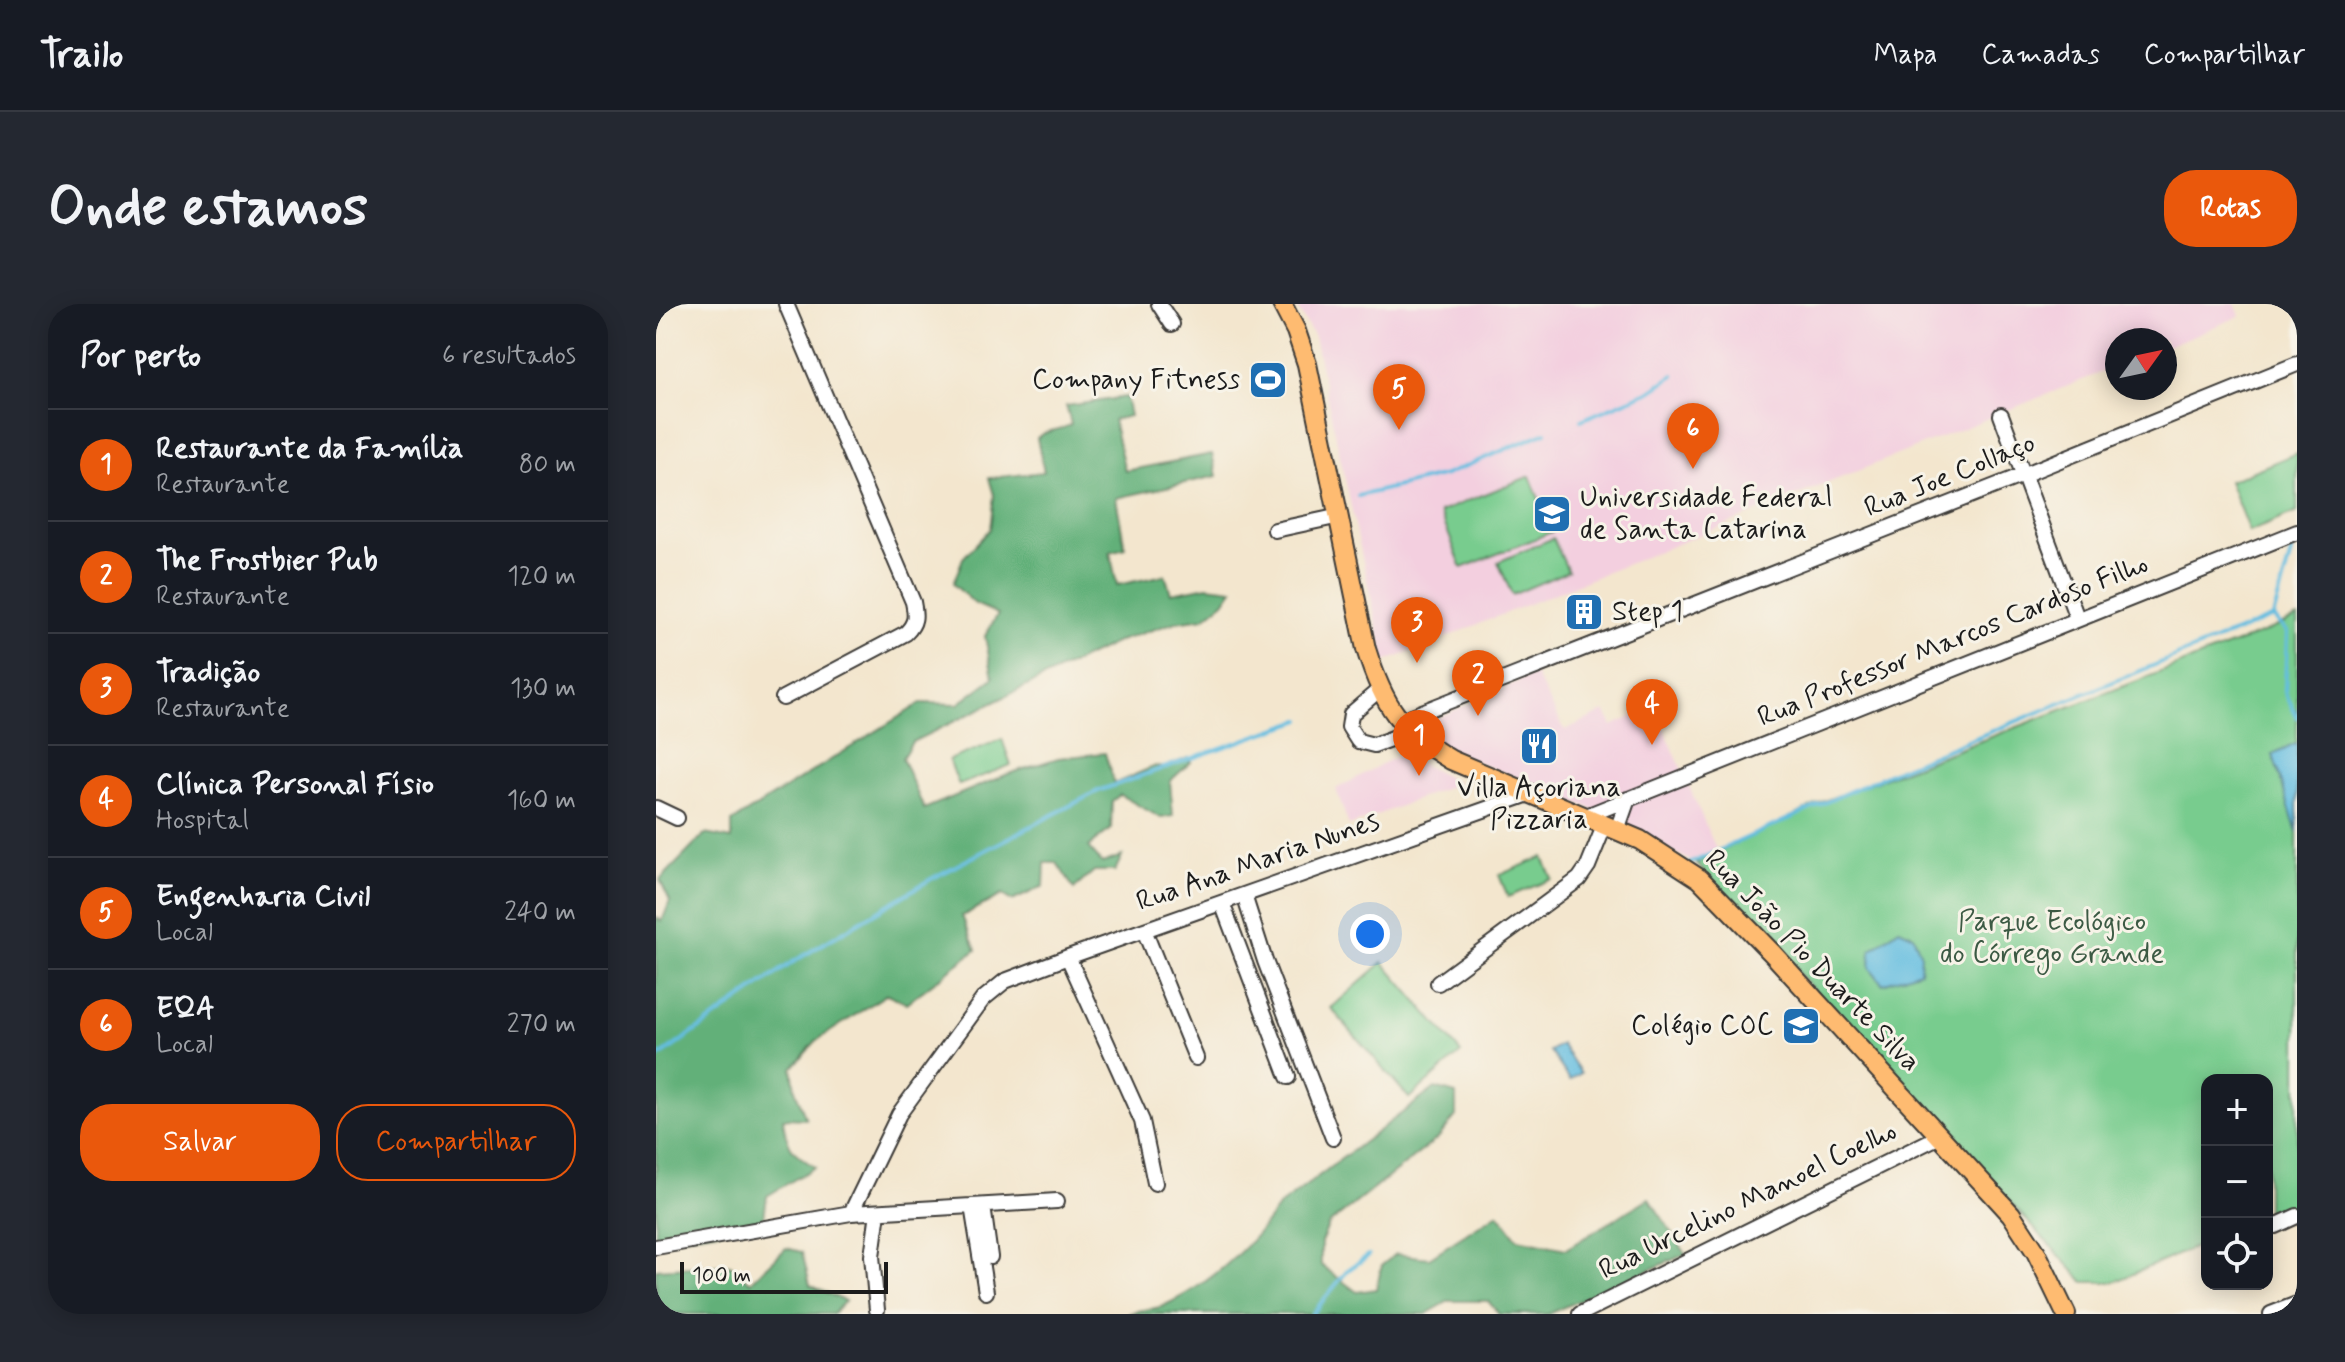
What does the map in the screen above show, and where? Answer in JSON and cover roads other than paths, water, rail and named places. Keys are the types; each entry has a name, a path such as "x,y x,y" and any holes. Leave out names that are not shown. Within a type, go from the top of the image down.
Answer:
{"main road":[{"name":"Rua João Pio Duarte Silva","path":"1282,304 1296,331 1307,364 1362,630 1380,689 1404,727 1451,760 1640,840 1700,879 1994,1194 2043,1264 2066,1314"}],"street":[{"path":"783,698 906,633 913,626 915,615 913,602 786,304"},
{"path":"1159,304 1172,324"},
{"name":"Rua Joe Collaço","path":"1380,689 1351,714 1349,727 1358,741 1374,745 1404,727 2297,364"},
{"path":"2001,415 2077,618"},
{"path":"1275,530 1340,516"},
{"name":"Rua Professor Marcos Cardoso Filho","path":"1586,816 2290,535"},
{"name":"Rua Ana Maria Nunes","path":"851,1213 909,1098 983,999 1005,981 1529,794"},
{"path":"1438,983 1579,879 1628,799"},
{"path":"656,808 677,818"},
{"path":"1244,895 1265,961 1333,1138"},
{"path":"1222,903 1288,1077"},
{"path":"1144,930 1196,1058"},
{"path":"1068,957 1142,1121 1155,1183"},
{"name":"Rua Urcelino Manoel Coelho","path":"1580,1314 1940,1136"},
{"path":"656,1247 851,1213 1057,1201"},
{"path":"978,1206 990,1291"},
{"path":"877,1310 872,1256 878,1212"},
{"path":"2275,1226 2297,1216"},
{"path":"2271,1314 2297,1304"}],"water":[{"path":"2297,743 2297,833 2273,755"},
{"path":"1899,929 1913,935 1921,955 1920,971 1883,984 1870,968 1871,950"},
{"path":"1561,1044 1581,1073 1570,1080 1550,1051"}],"waterway":[{"path":"1581,420 1650,391 1674,375"},
{"path":"1358,496 1445,475 1546,432"},
{"path":"2295,539 2273,617 2287,632 2285,692 2297,717"},
{"path":"1689,864 1899,769 2273,617"},
{"path":"656,1059 793,962 931,879 1098,791 1301,720"},
{"path":"1312,1314 1348,1270 1369,1255"}],"place":[{"name":"Company Fitness","path":"1268,380"},
{"name":"Engenharia Civil","path":"1399,430"},
{"name":"EQA","path":"1693,469"},
{"name":"Universidade Federal de Santa Catarina","path":"1552,514"},
{"name":"Step 1","path":"1584,612"},
{"name":"Tradição","path":"1417,663"},
{"name":"The Frostbier Pub","path":"1478,716"},
{"name":"Clínica Personal Físio","path":"1652,745"},
{"name":"Villa Açoriana Pizzaria","path":"1539,746"},
{"name":"Restaurante da Família","path":"1419,776"},
{"name":"Colégio COC","path":"1801,1026"}],"park label":[{"name":"Parque Ecológico do Córrego Grande","path":"2052,938"}]}
